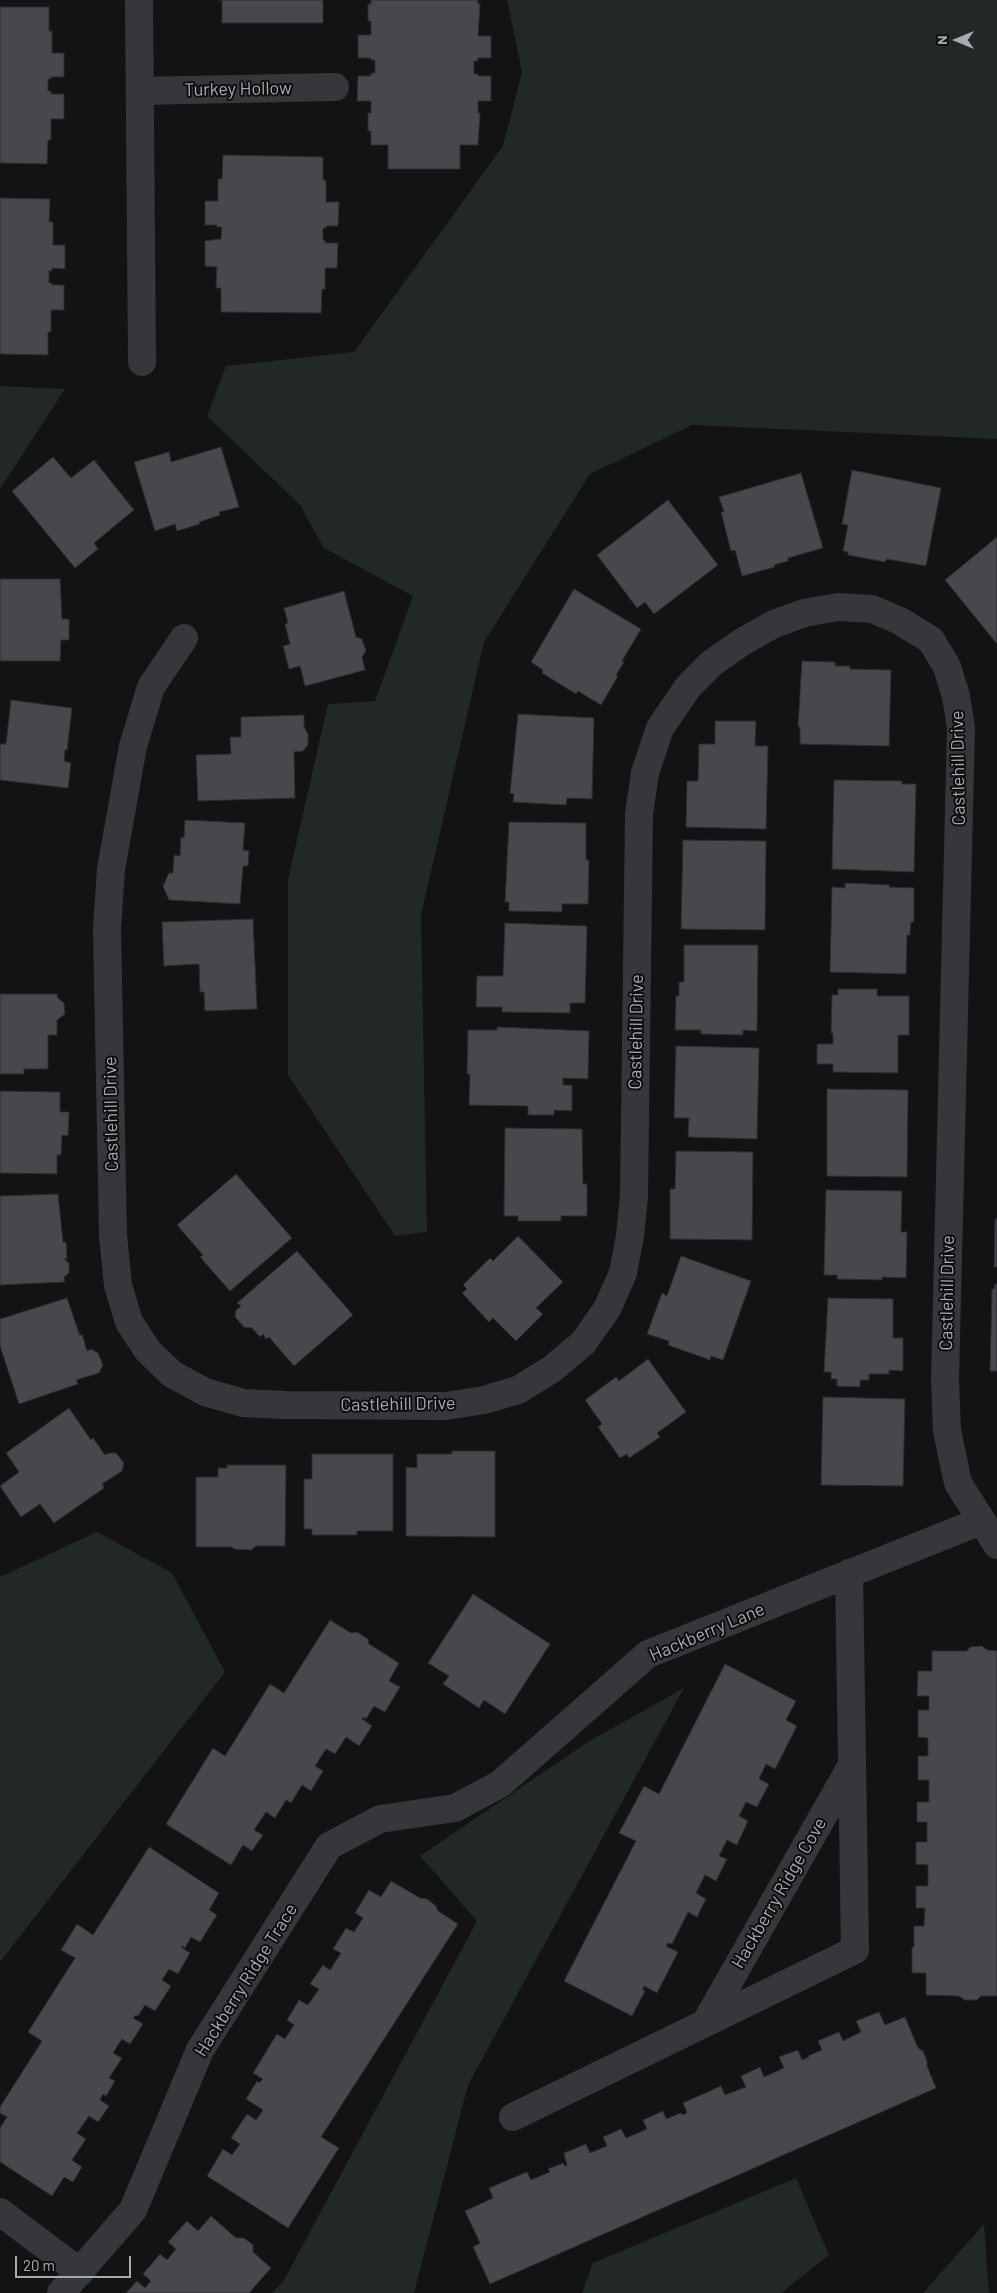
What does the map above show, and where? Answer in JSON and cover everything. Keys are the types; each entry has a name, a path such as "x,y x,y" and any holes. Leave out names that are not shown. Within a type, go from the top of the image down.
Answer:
{"street":[{"path":"139,0 142,362"},
{"name":"Turkey Hollow","path":"140,91 335,87"},
{"name":"Castlehill Drive","path":"184,638 150,687 132,746 111,869 107,928 112,1235 118,1285 129,1322 148,1351 172,1374 205,1392 243,1403 426,1406 446,1406 484,1400 518,1390 552,1369 583,1343 607,1309 623,1273 630,1236 634,1196 639,814 645,773 660,728 688,687 712,663 742,642 774,624 804,614 838,607 872,609 900,621 930,640 947,667 956,696 961,728 945,1379 947,1431 958,1483 997,1545"},
{"name":"Hackberry Lane","path":"380,1819 454,1808 500,1784 648,1654 981,1521"},
{"name":"Hackberry Ridge Cove","path":"512,2116 855,1950 849,1573"},
{"name":"Hackberry Ridge Cove","path":"706,2022 853,1764"},
{"name":"Hackberry Ridge Trace","path":"61,2293 133,2210 200,2050 329,1846 380,1819"},
{"path":"0,2212 80,2272"}],"shaded area":[{"path":"507,0 997,0 997,439 692,425 590,474 484,642 421,915 427,1232 395,1236 288,1075 288,879 328,704 375,701 413,596 324,548 300,505 207,416 226,366 354,352 503,146 522,72"},
{"path":"0,386 65,389 0,489"},
{"path":"97,1532 172,1573 225,1672 0,1962 0,1577"},
{"path":"684,1688 468,2085 414,2293 272,2293 284,2280 477,1921 420,1856 588,1742"},
{"path":"796,2178 829,2255 781,2293 582,2293 593,2263"},
{"path":"984,2224 989,2293 923,2293"}],"building":[{"path":"222,0 323,0 323,23 222,23"},
{"path":"371,0 478,0 478,4 480,4 478,36 491,36 491,58 478,58 478,61 474,61 474,74 478,74 478,76 491,76 491,101 478,101 478,113 480,113 478,145 460,145 460,169 388,169 388,145 371,145 371,131 368,131 368,113 371,113 371,101 357,101 358,76 371,76 371,73 375,73 375,60 371,60 371,58 358,58 358,35 371,35 371,21 368,21 368,4 371,4"},
{"path":"0,7 49,7 49,31 52,31 52,53 64,53 64,77 51,77 51,79 48,79 48,91 51,91 51,94 64,94 64,119 51,119 51,140 48,140 47,164 0,163"},
{"path":"223,155 323,157 323,180 326,180 326,202 339,202 338,226 326,226 326,228 323,228 323,240 325,240 325,243 338,243 337,268 325,268 325,289 322,289 321,313 221,312 221,288 216,288 217,267 205,266 205,241 221,239 222,227 205,225 205,201 218,201 218,179 222,179"},
{"path":"0,198 50,199 49,222 53,222 53,245 65,245 65,269 52,268 52,271 49,271 49,283 52,283 52,285 64,285 64,310 51,310 51,332 48,332 48,355 0,354"},
{"path":"221,447 239,507 219,512 220,515 177,531 175,524 155,531 134,462 169,452 171,462"},
{"path":"53,457 71,478 94,460 134,510 94,543 98,549 75,568 12,491"},
{"path":"852,470 941,488 926,566 887,559 885,562 848,555 848,552 843,551 848,525 842,524"},
{"path":"801,473 823,548 788,558 788,561 774,565 775,567 742,576 735,550 731,551 721,512 724,512 719,497"},
{"path":"668,500 718,565 654,614 645,602 637,608 597,555"},
{"path":"997,537 997,644 945,580"},
{"path":"0,579 60,579 62,619 69,619 69,640 61,640 60,661 0,661"},
{"path":"574,589 641,629 622,661 624,662 616,675 618,676 601,705 578,691 576,694 542,673 543,670 531,662"},
{"path":"344,591 356,637 362,639 366,651 362,657 365,670 305,686 300,666 289,669 283,646 290,644 285,624 288,623 284,608"},
{"path":"802,661 835,662 835,666 850,666 850,669 891,670 889,746 800,744 800,727 798,727"},
{"path":"11,700 72,708 64,761 71,763 68,788 0,780 0,744 6,744"},
{"path":"518,714 594,718 592,799 567,798 566,805 513,802 514,794 510,793"},
{"path":"304,715 304,727 308,734 308,745 303,751 294,752 295,798 198,801 196,755 231,754 230,737 241,737 241,717"},
{"path":"715,721 756,721 755,746 768,746 766,829 686,827 687,781 698,781 699,744 715,744"},
{"path":"834,780 902,781 902,784 916,784 914,872 832,869"},
{"path":"185,820 245,823 243,850 249,851 248,866 243,866 240,904 169,900 163,886 169,873 173,873 174,855 180,856 181,837 184,838"},
{"path":"509,822 586,823 586,860 589,860 588,904 562,904 562,912 509,911 509,902 505,902"},
{"path":"683,840 766,841 765,930 681,929"},
{"path":"845,883 914,888 914,922 911,922 910,935 907,935 906,974 830,972 832,887 845,888"},
{"path":"253,919 257,1009 205,1011 204,992 200,992 199,964 164,966 162,922"},
{"path":"505,923 587,926 585,1003 570,1003 570,1013 502,1012 502,1007 476,1007 477,976 503,976"},
{"path":"684,945 758,945 757,1031 743,1030 743,1035 701,1034 701,1030 675,1030 676,996 679,996 679,982 684,982"},
{"path":"838,989 877,989 877,996 909,996 909,1035 898,1035 898,1073 833,1072 833,1064 817,1064 817,1044 833,1044 833,1033 831,1033 832,995 838,995"},
{"path":"0,994 57,994 57,997 64,1003 65,1014 57,1020 57,1035 48,1035 48,1069 24,1069 24,1074 0,1074"},
{"path":"497,1027 589,1031 588,1079 563,1078 563,1085 572,1085 572,1111 554,1110 554,1115 528,1115 528,1106 469,1105 470,1074 467,1074 468,1030 497,1030"},
{"path":"676,1046 759,1048 757,1139 688,1137 689,1118 674,1118"},
{"path":"827,1089 908,1090 907,1177 827,1176"},
{"path":"0,1091 60,1092 60,1112 69,1112 68,1136 62,1135 61,1155 57,1155 57,1174 0,1173"},
{"path":"505,1128 582,1129 583,1184 587,1184 587,1216 561,1216 561,1221 518,1221 518,1216 504,1216"},
{"path":"676,1151 753,1152 752,1240 670,1239 670,1189 675,1189"},
{"path":"236,1174 292,1238 230,1291 200,1257 203,1255 177,1225"},
{"path":"826,1190 902,1191 901,1232 907,1232 906,1278 882,1277 882,1280 837,1279 837,1275 824,1275"},
{"path":"58,1194 63,1242 66,1242 67,1259 64,1259 69,1263 69,1273 64,1277 65,1282 0,1285 0,1196"},
{"path":"995,1219 997,1219 997,1267 994,1267"},
{"path":"518,1236 563,1282 536,1308 543,1314 516,1341 493,1318 489,1322 462,1293 467,1289 463,1285 490,1258 493,1261"},
{"path":"297,1251 353,1315 294,1366 269,1337 266,1339 263,1334 260,1337 252,1328 244,1327 235,1317 236,1310 241,1306 237,1303"},
{"path":"681,1256 751,1281 723,1360 711,1356 710,1360 668,1345 669,1341 647,1334 662,1293 667,1296"},
{"path":"995,1284 997,1284 997,1371 990,1371 992,1289 994,1289"},
{"path":"67,1298 87,1351 91,1349 98,1353 103,1365 99,1373 76,1380 78,1384 19,1404 0,1346 0,1319"},
{"path":"828,1298 893,1299 893,1338 903,1338 903,1371 889,1370 889,1374 869,1374 869,1380 860,1380 860,1387 837,1386 837,1379 831,1379 831,1372 824,1372"},
{"path":"648,1359 686,1412 657,1433 660,1437 629,1458 627,1454 620,1458 598,1427 602,1424 585,1400 616,1377 619,1381"},
{"path":"823,1397 905,1399 903,1486 821,1485"},
{"path":"69,1408 91,1440 93,1438 105,1455 116,1453 124,1463 122,1471 102,1484 104,1488 54,1523 40,1504 21,1517 0,1486 19,1472 6,1453"},
{"path":"452,1451 495,1451 495,1537 406,1536 406,1467 417,1468 417,1454 452,1454"},
{"path":"312,1454 393,1454 393,1531 357,1531 357,1535 312,1535 312,1529 304,1529 304,1479 312,1479"},
{"path":"227,1465 286,1465 285,1546 256,1546 251,1550 231,1547 196,1547 196,1477 218,1477 218,1468 227,1468"},
{"path":"473,1594 550,1644 505,1714 484,1700 479,1708 443,1684 449,1676 428,1663"},
{"path":"330,1620 351,1633 357,1632 368,1639 369,1644 399,1663 389,1681 400,1687 385,1712 374,1706 366,1719 363,1717 362,1719 372,1726 359,1746 346,1737 335,1754 326,1749 315,1766 323,1771 311,1791 302,1785 291,1803 286,1800 275,1818 266,1812 254,1830 263,1835 252,1851 243,1845 231,1865 166,1824 213,1748 225,1756 270,1684 284,1693"},
{"path":"982,1646 987,1650 997,1651 997,1996 981,1996 977,2000 965,2000 959,1996 926,1995 926,1973 912,1973 914,1926 924,1926 925,1908 916,1908 916,1886 928,1886 928,1865 916,1864 916,1842 927,1842 927,1822 917,1822 917,1802 929,1802 929,1780 918,1780 918,1756 928,1756 928,1738 918,1737 918,1710 929,1710 929,1696 917,1696 918,1671 932,1671 932,1651 967,1651 970,1647"},
{"path":"725,1664 796,1701 786,1720 797,1726 775,1769 766,1764 759,1779 769,1784 757,1807 746,1802 739,1816 748,1821 737,1845 727,1840 719,1856 727,1859 716,1881 705,1875 696,1893 706,1899 697,1917 688,1912 672,1944 668,1943 666,1946 678,1952 657,1993 644,1986 643,1990 645,1991 632,2016 564,1981 636,1841 619,1833 644,1786 659,1794"},
{"path":"149,1847 219,1893 209,1910 217,1915 200,1942 191,1937 185,1948 181,1947 190,1953 178,1974 169,1969 162,1980 171,1986 155,2011 145,2005 138,2016 136,2015 133,2018 143,2024 130,2044 122,2039 113,2053 122,2058 109,2078 115,2081 106,2096 103,2094 100,2100 109,2106 98,2122 89,2116 77,2133 86,2139 72,2160 82,2167 73,2182 64,2177 52,2196 0,2162 0,2128 7,2117 0,2113 0,2107 42,2041 28,2032 75,1958 61,1950 77,1924 93,1935"},
{"path":"391,1881 420,1898 427,1899 436,1906 438,1911 458,1924 321,2137 339,2148 288,2228 207,2176 223,2149 232,2155 240,2144 231,2138 247,2114 256,2120 263,2110 246,2099 257,2081 259,2083 263,2079 253,2073 277,2034 285,2039 294,2025 287,2020 299,2000 308,2005 319,1989 310,1984 323,1965 330,1970 341,1953 333,1949 346,1928 354,1932 363,1918 355,1913 369,1890 381,1897"},
{"path":"879,2012 885,2025 905,2017 918,2048 923,2051 936,2088 490,2284 473,2247 480,2243 465,2211 493,2198 489,2188 527,2172 531,2180 550,2172 548,2169 563,2163 567,2166 564,2153 586,2144 590,2153 607,2146 603,2137 621,2129 626,2138 647,2129 643,2120 663,2111 666,2119 681,2113 683,2115 687,2113 683,2103 721,2086 725,2095 746,2087 741,2076 760,2067 764,2077 784,2068 779,2057 798,2050 802,2060 809,2057 822,2050 818,2041 839,2032 843,2041 861,2032 856,2021"},
{"path":"211,2216 236,2238 244,2238 253,2245 253,2252 271,2268 249,2293 126,2293 137,2281 145,2288 151,2281 143,2274 160,2254 167,2260 176,2249 168,2242 187,2221 198,2231"}]}
